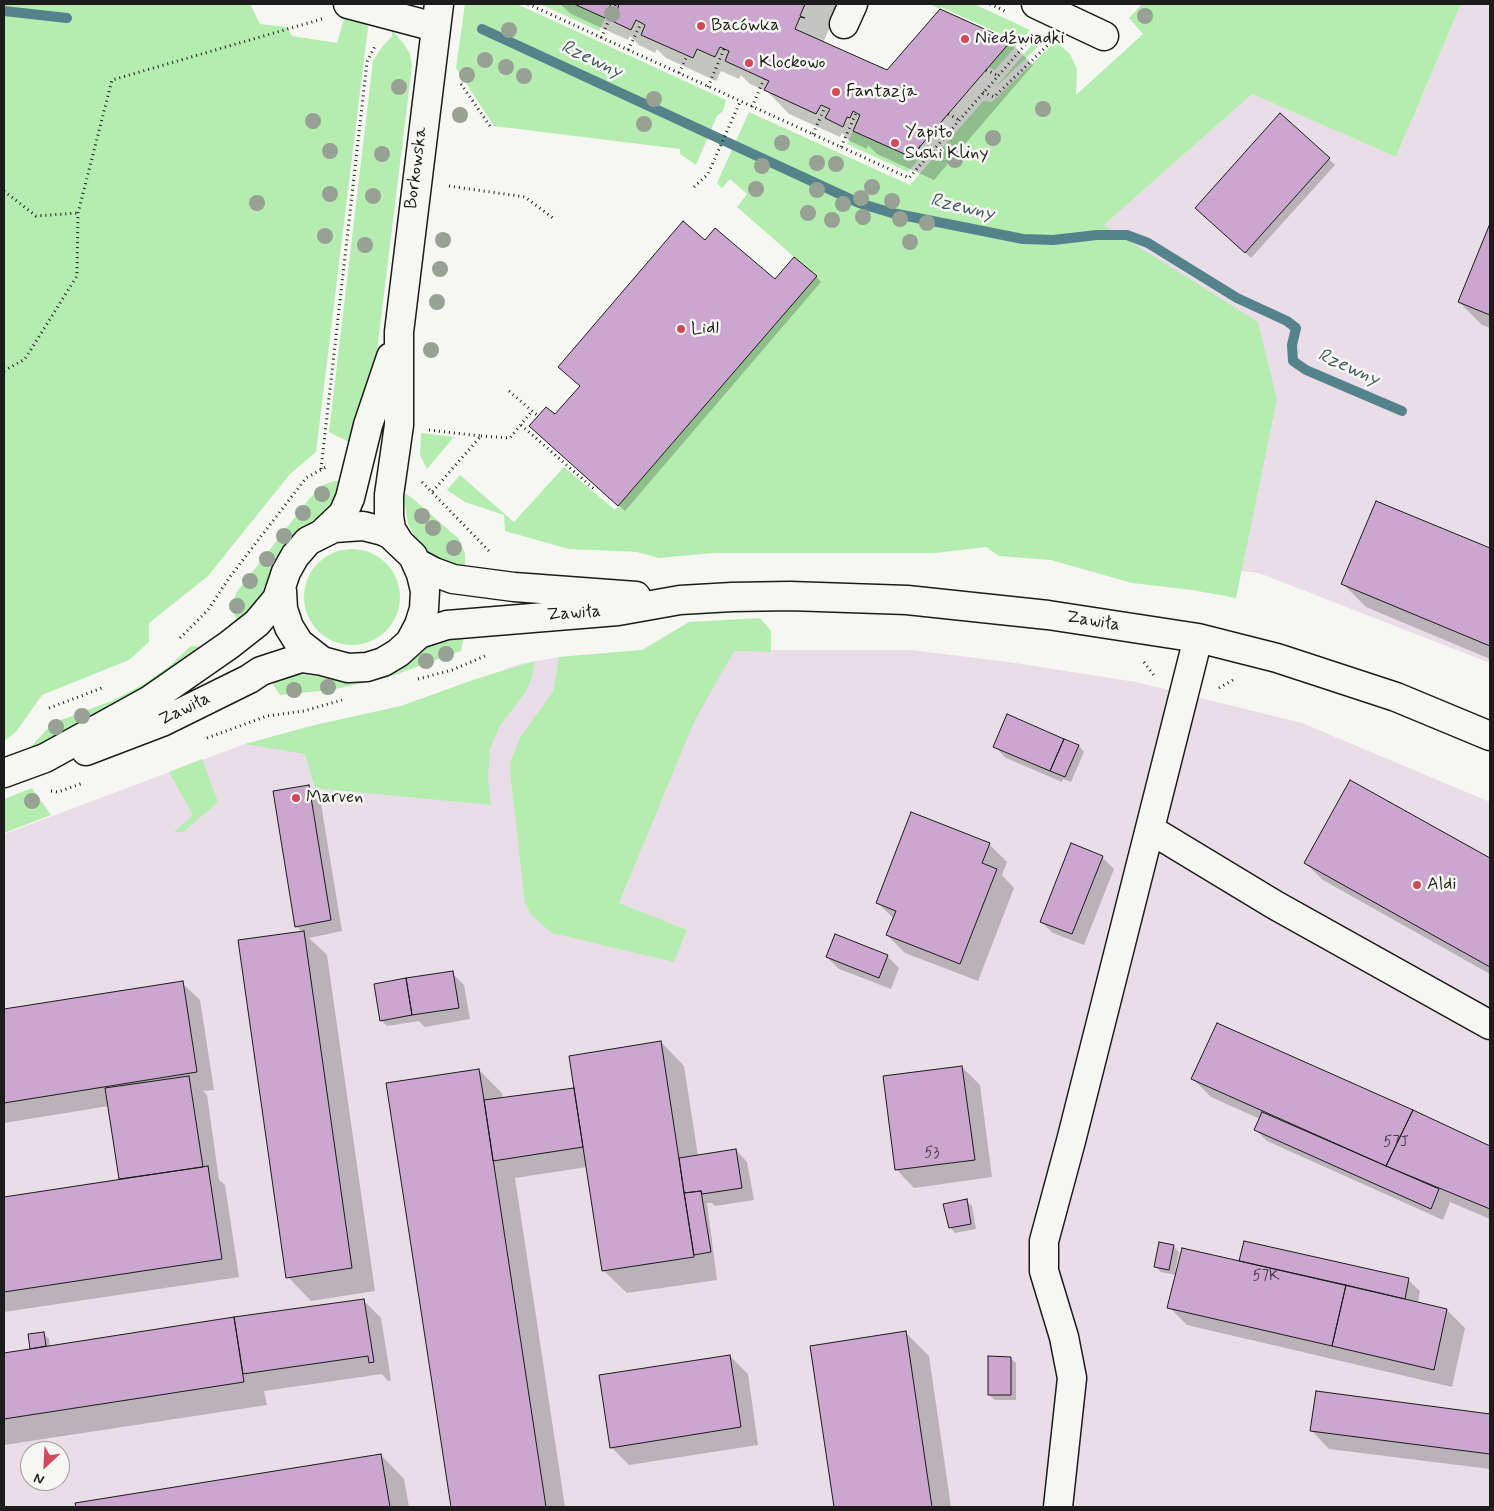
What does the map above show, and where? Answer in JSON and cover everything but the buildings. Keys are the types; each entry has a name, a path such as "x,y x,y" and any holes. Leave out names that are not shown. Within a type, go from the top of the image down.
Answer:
{"street":[{"path":"1036,4 1104,36"},
{"path":"356,5 394,15 437,15"},
{"name":"Borkowska","path":"399,542 391,529 389,516 399,425 399,332 437,15"},
{"name":"Borkowska","path":"325,531 343,514 353,488 368,426 399,332"},
{"name":"Zawiła","path":"322,661 299,643 289,627 283,610 282,591 286,572 295,556 308,541 325,531 344,525 363,526 383,531 399,542 417,563 453,579 514,587 680,600 790,596 908,600 1048,615 1198,638 1277,658 1396,697 1490,736"},
{"name":"Zawiła","path":"411,640 419,625 424,608 425,591 417,563"},
{"name":"Zawiła","path":"4,773 45,758 150,700 187,676 257,623 277,600 282,591"},
{"name":"Zawiła","path":"45,758 82,753 162,722 249,679 261,671 301,658 348,668 367,667 383,662 398,653 411,640 428,630 447,625 618,611 680,600"},
{"path":"1058,1507 1072,1378 1064,1337 1044,1271 1044,1241 1072,1141 1198,638"},
{"path":"1151,830 1275,905 1490,1025"}],"path":[{"path":"528,4 909,178 1028,41"},
{"path":"602,38 616,4"},
{"path":"4,371 25,359 77,276 78,213 112,80 356,5"},
{"path":"322,469 367,62 384,29 394,15"},
{"path":"628,50 641,23"},
{"path":"983,92 994,97 1051,42"},
{"path":"708,86 724,49"},
{"path":"679,73 687,56"},
{"path":"986,70 997,75"},
{"path":"456,76 492,129"},
{"path":"752,107 764,79"},
{"path":"694,186 708,174 740,102"},
{"path":"813,134 825,107"},
{"path":"841,147 856,113"},
{"path":"948,114 959,120"},
{"path":"919,147 931,152"},
{"path":"443,185 525,197 553,218"},
{"path":"4,191 36,216 78,213"},
{"path":"509,391 538,416"},
{"path":"425,430 510,438 532,411"},
{"path":"521,425 594,489"},
{"path":"432,492 481,436"},
{"path":"177,641 208,610 241,561 306,478 329,466"},
{"path":"416,480 422,482 489,551 496,551"},
{"path":"1140,656 1154,677 1214,691 1239,676"},
{"path":"49,708 110,685"}],"shaded area":[{"path":"1461,4 1490,4 1490,663 1259,573 1241,571 1277,400 1104,225 1252,94 1396,157"},
{"path":"642,650 911,650 1008,662 1136,682 1302,723 1490,802 1490,1507 4,1507 4,834 245,744 315,725 401,706 520,664 559,657"}],"green space":[{"path":"4,4 250,4 260,24 287,27 292,36 337,43 345,15 366,19 368,27 316,452 290,474 208,576 149,623 149,642 129,660 42,695 16,732 4,741"},
{"path":"465,4 517,4 726,100 723,111 717,116 696,165 680,154 680,149 494,126 456,68"},
{"path":"540,4 574,4 605,18 599,31"},
{"path":"929,4 974,4 1030,30 995,70 988,67 1012,39 941,7 940,9"},
{"path":"1142,4 1461,4 1396,157 1252,94 1104,225 1258,322 1277,400 1236,598 1192,590 1132,583 1051,560 999,556 986,547 936,553 714,553 659,558 637,552 569,549 505,531 504,515 465,502 447,490 460,475 514,522 564,467 615,510 816,276 737,207 747,194 730,179 722,188 717,183 749,112 910,185 983,101 992,102 1056,41 1070,54 1077,69 1076,95 1143,34 1129,18"},
{"path":"392,32 404,44 410,54 412,66 375,367 351,443 329,432 373,61 392,36"},
{"path":"1041,34 1048,37 995,88 1035,41"},
{"path":"853,131 910,157 917,150 924,153 908,172 847,144"},
{"path":"421,433 454,437 427,469 420,455"},
{"path":"334,481 342,481 328,509 294,536 283,549 273,566 264,595 238,624 232,608 236,593 310,498 323,485"},
{"path":"403,492 459,539 465,554 465,571 429,556 420,547 408,524"},
{"path":"352,549 370,553 386,563 396,579 400,597 396,615 386,631 370,641 352,645 334,641 318,631 308,615 304,597 308,579 318,563 334,553"},
{"path":"760,618 771,631 771,652 734,651 694,722 619,903 687,930 674,962 552,933 531,915 525,903 510,772 511,760 521,736 553,692 559,657 642,650 689,622"},
{"path":"464,636 461,651 389,677 367,682 331,690 280,695 270,680 286,674 299,674 341,680 414,656 428,645 439,641"},
{"path":"191,646 207,647 174,671 66,735 28,750 53,723 114,700 144,684 168,667"},
{"path":"535,661 531,680 525,693 499,727 490,749 488,778 491,805 315,788 305,754 245,744 315,725 401,706 473,680"},
{"path":"202,759 218,802 183,832 174,832 193,815 169,772"},
{"path":"32,788 51,815 4,833 4,799"}],"waterway":[{"name":"Rzewny","path":"4,11 67,18"},
{"name":"Rzewny","path":"482,29 859,203 892,213 1023,239 1053,240 1097,235 1127,235 1148,243 1237,298 1287,321 1296,328 1292,345 1293,361 1306,370 1402,411"}],"place":[{"name":"Bacówka","path":"701,26"},
{"name":"Niedźwiadki","path":"965,39"},
{"name":"Klockowo","path":"749,63"},
{"name":"Fantazja","path":"836,92"},
{"name":"Yapito Sushi Kliny","path":"895,143"},
{"name":"Lidl","path":"681,329"},
{"name":"Marven","path":"296,798"},
{"name":"Aldi","path":"1417,885"}]}
